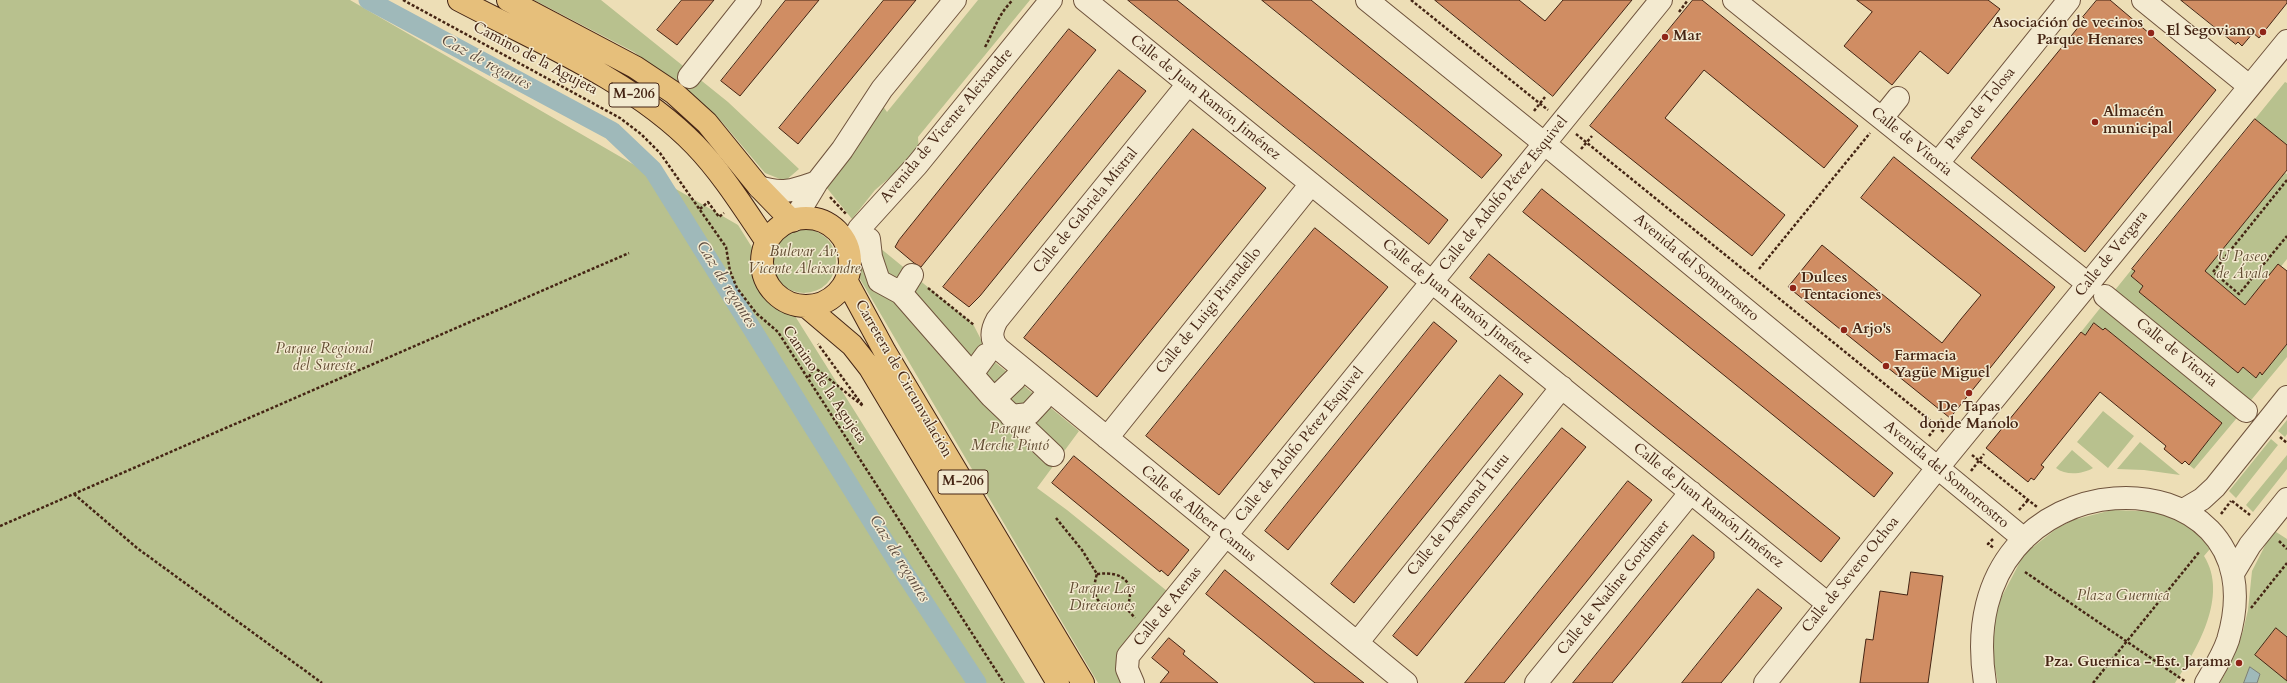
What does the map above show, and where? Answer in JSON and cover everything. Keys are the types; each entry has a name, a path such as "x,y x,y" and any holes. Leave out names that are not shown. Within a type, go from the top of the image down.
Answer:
{"main road":[{"name":"M-206","path":"459,0 618,84 656,110 696,145 767,242 763,254 763,267 766,279 772,290 793,304 806,306"},
{"name":"M-206","path":"508,0 635,67 674,93 707,123 759,187 793,221"},
{"path":"767,242 778,229 793,221 812,219 829,225 842,237 849,254 849,267 846,280 834,296 816,305 806,306"},
{"name":"Carretera de Circunvalación","path":"846,280 885,352 1084,683"},
{"name":"Carretera de Circunvalación","path":"806,306 852,345 870,368 1058,683"}],"street":[{"path":"688,77 750,0"},
{"path":"793,221 817,182 842,150 882,89 955,0"},
{"name":"Avenida de Vicente Aleixandre","path":"849,254 857,224 917,165 1051,0"},
{"name":"Calle de Juan Ramón Jiménez","path":"1085,0 1828,604"},
{"name":"Avenida del Somorrostro","path":"1367,0 1545,144 2024,539"},
{"name":"Calle de Adolfo Pérez Esquivel","path":"1226,537 1661,0"},
{"name":"Calle de Vitoria","path":"1734,0 1876,125 1938,163 2246,411"},
{"name":"Paseo de Tolosa","path":"1938,163 2069,0"},
{"path":"2143,0 2249,86"},
{"name":"Calle de Vergara","path":"1938,468 1958,443 2096,290 2249,86 2287,41"},
{"name":"Calle de Gabriela Mistral","path":"990,348 991,334 997,320 1188,84"},
{"path":"1876,125 1898,98"},
{"path":"759,187 774,192 791,191 817,182"},
{"name":"Calle de Luigi Pirandello","path":"1106,438 1311,184"},
{"path":"857,224 879,281 907,284 972,374 994,399 1052,455"},
{"path":"972,374 990,348"},
{"name":"Calle de Albert Camus","path":"990,348 999,349 1226,537 1406,683"},
{"path":"994,399 1015,379"},
{"name":"Calle de Desmond Tutu","path":"1357,643 1562,388"},
{"path":"2185,509 2202,499 2215,487 2287,397"},
{"path":"1011,416 1029,414 1042,400"},
{"name":"Calle de Severo Ochoa","path":"1765,683 1938,468"},
{"name":"Calle de Nadine Gordimer","path":"1536,683 1691,492"},
{"path":"1985,683 1981,660 1981,634 1985,608 1993,585 2008,559 2024,539 2052,518 2088,502 2124,496 2162,501 2185,509 2204,520 2224,542 2235,570 2237,583 2236,609 2228,641 2206,683"},
{"path":"2235,570 2250,545 2287,500"},
{"name":"Calle de Atenas","path":"1133,683 1127,669 1128,656 1226,537"}],"path":[{"name":"Camino de la Agujeta","path":"403,0 620,118 642,134 660,154 726,247 730,271 737,288 756,313 778,332 791,351 1004,683"},
{"path":"983,52 996,20 1003,9 1013,0"},
{"path":"1411,0 2052,518"},
{"path":"1759,269 1876,125"},
{"path":"2287,180 2213,272 2240,294 2287,236"},
{"path":"817,182 857,224"},
{"path":"700,209 708,202 719,217"},
{"path":"0,526 629,253"},
{"path":"907,284 976,327"},
{"path":"74,494 137,548 322,683"},
{"path":"2093,683 2203,547 2218,518 2232,501"},
{"path":"1056,518 1082,550 1097,574"},
{"path":"2274,535 2287,549"},
{"path":"1988,544 2188,683"},
{"path":"2236,609 2248,610 2287,563"},
{"path":"1097,574 1112,572 1128,583 1131,592 1127,609"},
{"path":"1097,574 1093,585 1096,598 1105,607 1115,610 1127,609"},
{"path":"1127,609 1136,619"}],"green space":[{"name":"Parque Regional del Sureste","path":"0,0 350,0 738,225 1025,683 0,683"},
{"path":"534,0 601,0 728,102 799,169 785,181 765,173 722,122 634,52"},
{"name":"Bulevar Av. Vicente Aleixandre","path":"978,0 1030,0 918,137 919,153 875,190 852,219 826,187 880,102 887,112"},
{"path":"2285,82 2287,83 2287,145 2255,119"},
{"name":"U Paseo de Ávala","path":"2285,173 2287,174 2287,259 2254,300 2251,297 2246,303 2243,324 2231,293 2197,264 2205,270 2211,264 2208,262 2246,221 2277,176 2280,179"},
{"name":"Bulevar Av. Vicente Aleixandre","path":"798,229 810,229 827,238 834,249 836,261 834,273 827,284 810,293 798,293 786,288 777,279 772,267 772,255 777,243 786,234"},
{"path":"869,239 973,324 991,359 1079,431 1037,488 1067,510 1167,591 1141,624 1122,683 1098,683 860,279 861,254"},
{"path":"2132,269 2135,271 2131,276 2143,286 2139,292 2238,373 2243,367 2255,377 2260,372 2262,374 2287,344 2287,357 2247,405 2111,295"},
{"path":"2105,302 2241,413 2194,469 2189,465 2204,436 2209,440 2222,423 2105,328 2103,330 2094,323 2085,335 2081,332"},
{"path":"2103,411 2134,436 2108,468 2077,442"},
{"path":"2287,420 2287,434 2285,437 2278,431"},
{"path":"2271,439 2278,445 2236,498 2229,491"},
{"path":"2140,442 2180,475 2144,470 2117,469"},
{"path":"2072,450 2093,468 2080,473 2069,473 2060,471 2056,468"},
{"path":"2287,455 2287,469 2253,512 2246,505"},
{"name":"Plaza Guernica","path":"2112,510 2164,512 2215,543 2204,556 2211,572 2213,588 2212,605 2200,638 2175,683 1998,683 1993,658 1995,616 2000,600 2021,560 2028,551 2056,529 2073,520"},
{"path":"2273,530 2287,539 2287,683 2257,683 2260,674 2246,679 2244,683 2220,683 2235,654 2243,631 2248,610 2252,571"}],"water":[{"path":"2250,667 2260,674 2257,683 2244,683"}],"building":[{"path":"682,0 714,0 677,45 657,30"},
{"path":"786,0 819,0 740,96 721,81"},
{"path":"884,0 916,0 798,144 779,128"},
{"path":"1128,0 1177,0 1448,220 1429,244"},
{"path":"1262,0 1311,0 1502,155 1482,178"},
{"path":"1435,0 1519,0 1545,21 1563,0 1632,0 1553,96"},
{"path":"1693,0 1702,0 1858,126 1824,168 1704,70 1665,118 1785,215 1752,256 1590,126"},
{"path":"1857,0 1988,0 2000,9 1948,74 1920,51 1892,85 1844,46 1872,12"},
{"name":"Almacén municipal","path":"2097,0 2110,0 2216,90 2085,252 1971,158 2085,19 2083,17"},
{"path":"2181,0 2287,0 2287,3 2259,38 2253,33 2242,46 2238,42 2236,44"},
{"path":"1069,29 1096,50 921,267 914,263 895,247 899,240"},
{"path":"1119,70 1146,91 980,296 969,307 943,287"},
{"path":"2255,119 2287,145 2287,170 2205,271 2245,305 2278,264 2287,271 2287,344 2262,375 2260,372 2256,378 2243,367 2238,373 2139,292 2143,286 2131,276 2135,271 2132,269"},
{"path":"1193,129 1266,188 1097,397 1024,338"},
{"path":"1894,157 2055,287 1950,418 1788,287 1822,245 1942,343 1981,295 1861,198"},
{"path":"1542,189 1893,473 1874,497 1523,212"},
{"path":"1315,228 1388,287 1219,495 1146,436"},
{"path":"1489,254 1840,538 1821,562 1470,278"},
{"path":"1434,322 1457,341 1288,550 1265,531"},
{"path":"2094,323 2103,330 2105,328 2222,423 2189,465 2185,461 2182,464 2164,449 2166,446 2100,392 2041,465 2044,467 2034,480 2031,478 2028,482 1986,448 2081,332 2085,335"},
{"path":"1500,375 1523,394 1354,603 1331,584"},
{"path":"1562,428 1586,447 1417,656 1393,636"},
{"path":"1074,456 1189,550 1168,576 1161,570 1160,572 1052,483"},
{"path":"1628,481 1652,500 1591,576 1504,683 1465,683"},
{"path":"1693,535 1714,552 1714,558 1612,683 1573,683"},
{"path":"1225,570 1364,683 1315,683 1206,594"},
{"path":"1911,572 1943,576 1928,683 1860,683 1866,639 1873,640 1880,591 1907,595"},
{"path":"1758,589 1782,608 1740,660 1721,683 1682,683"},
{"path":"2276,628 2287,637 2287,681 2255,655"},
{"path":"1169,638 1185,651 1183,654 1218,683 1160,683 1169,672 1152,658"}],"waterway":[{"name":"Caz de regantes","path":"368,0 612,131 653,170 898,563 977,683"}],"place":[{"name":"El Segoviano","path":"2263,32"},
{"name":"Asociación de vecinos Parque Henares","path":"2151,33"},
{"name":"Mar","path":"1665,37"},
{"name":"Almacén municipal","path":"2095,122"},
{"name":"Dulces Tentaciones","path":"1793,288"},
{"name":"Arjo's","path":"1844,330"},
{"name":"Farmacia Yagüe Miguel","path":"1886,366"},
{"name":"De Tapas donde Manolo","path":"1969,393"},
{"name":"Pza. Guernica - Est. Jarama","path":"2239,663"}],"park label":[{"name":"Parque Merche Pintó","path":"1010,438"},
{"name":"Parque Las Direcciones","path":"1102,598"}]}
